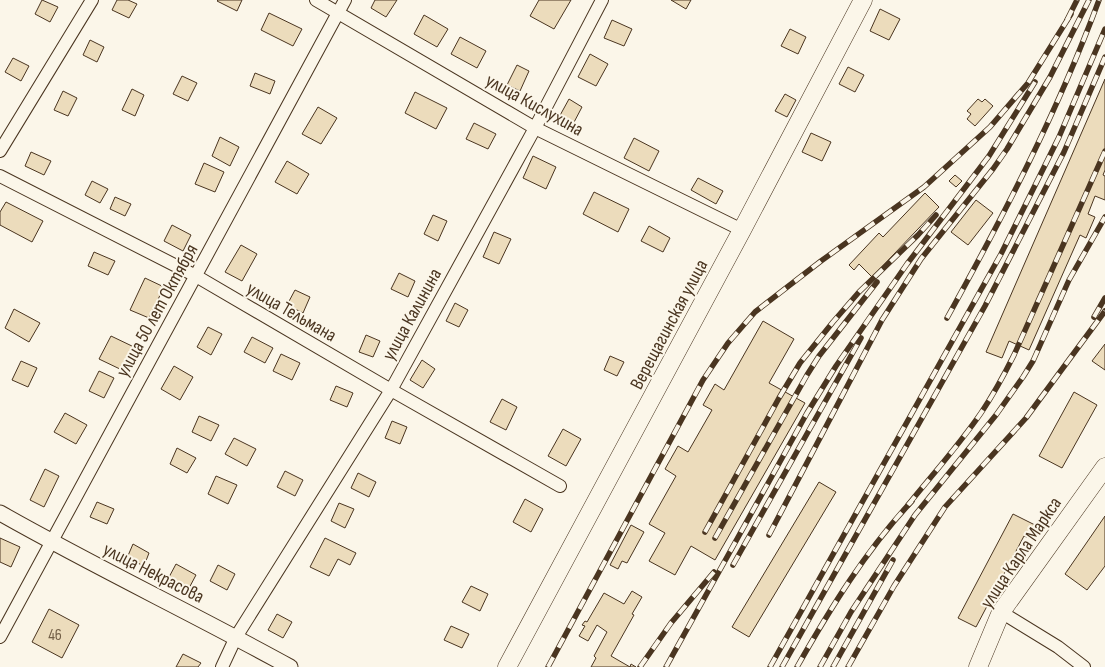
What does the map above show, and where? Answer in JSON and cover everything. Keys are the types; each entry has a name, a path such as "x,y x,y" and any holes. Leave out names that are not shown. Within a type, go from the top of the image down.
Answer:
{"main road":[{"name":"Верещагинская улица","path":"507,667 742,230 863,0"},
{"name":"улица Карла Маркса","path":"978,667 1001,612 1105,467"}],"street":[{"path":"0,151 92,0"},
{"name":"улица Кислухина","path":"316,0 535,128 742,230"},
{"name":"улица 50 лет Октября","path":"0,637 345,0"},
{"name":"улица Калинина","path":"222,667 236,637 390,390 535,128 602,0"},
{"name":"улица Тельмана","path":"0,176 196,276 390,390 560,486"},
{"name":"улица Некрасова","path":"0,513 51,542 236,637 290,667"},
{"path":"1001,612 1058,647 1084,667"}],"building":[{"path":"42,0 58,7 50,22 35,14"},
{"path":"117,0 128,0 137,4 129,18 112,10"},
{"path":"218,0 242,0 237,11"},
{"path":"375,0 397,0 386,17 371,8"},
{"path":"539,0 571,0 554,29 530,16"},
{"path":"671,0 691,0 686,9"},
{"path":"880,9 900,19 889,40 870,31"},
{"path":"269,13 302,29 293,46 261,30"},
{"path":"424,15 448,29 437,47 414,34"},
{"path":"612,20 632,29 624,46 604,38"},
{"path":"790,29 806,37 798,54 781,46"},
{"path":"460,37 486,51 477,68 451,54"},
{"path":"90,40 104,47 97,62 83,55"},
{"path":"590,54 608,64 596,86 578,77"},
{"path":"13,58 29,66 21,81 5,72"},
{"path":"517,65 529,71 520,91 507,85"},
{"path":"848,67 864,75 855,92 839,84"},
{"path":"255,73 275,81 270,94 250,86"},
{"path":"182,76 197,83 188,101 173,94"},
{"path":"1105,79 1105,170 1103,175 1105,176 1105,200 1095,196 1088,214 1095,217 1086,238 1080,235 1029,350 1009,341 1002,358 986,352"},
{"path":"132,89 144,95 135,116 122,110"},
{"path":"63,91 77,98 68,116 54,110"},
{"path":"415,92 447,108 436,129 405,113"},
{"path":"785,94 796,100 787,117 775,111"},
{"path":"569,99 582,107 572,126 558,119"},
{"path":"978,99 982,102 985,99 993,106 975,126 967,119 971,114 967,111"},
{"path":"318,107 337,118 321,144 302,134"},
{"path":"474,123 496,134 488,149 466,139"},
{"path":"811,133 831,142 822,161 802,152"},
{"path":"220,137 239,147 230,166 212,156"},
{"path":"634,138 659,151 649,171 624,158"},
{"path":"31,152 51,161 44,175 25,166"},
{"path":"533,156 556,167 546,189 523,178"},
{"path":"287,161 309,174 297,194 275,182"},
{"path":"204,163 224,172 215,192 195,184"},
{"path":"955,175 962,181 956,187 949,181"},
{"path":"698,178 723,191 716,204 691,190"},
{"path":"92,181 108,189 100,203 85,195"},
{"path":"594,192 629,209 618,232 583,214"},
{"path":"925,193 939,207 872,277 859,264 854,270 849,265 879,233 883,237"},
{"path":"115,197 131,204 125,216 110,209"},
{"path":"976,200 993,213 968,245 951,232"},
{"path":"6,202 43,221 32,242 0,225 0,212"},
{"path":"433,215 447,221 438,241 424,234"},
{"path":"172,225 191,235 183,251 164,241"},
{"path":"649,226 670,238 663,252 641,241"},
{"path":"494,232 511,239 499,264 483,257"},
{"path":"241,245 257,254 242,281 225,272"},
{"path":"94,252 115,261 108,275 88,266"},
{"path":"399,273 415,281 408,297 391,289"},
{"path":"145,278 164,287 149,318 130,310"},
{"path":"295,290 310,297 303,313 287,305"},
{"path":"455,303 468,310 459,327 446,321"},
{"path":"14,309 40,323 29,342 5,328"},
{"path":"763,321 794,339 769,383 805,403 715,560 691,546 675,575 649,561 665,533 649,524 676,476 665,469 678,446 688,452 712,410 703,405 715,384 724,390"},
{"path":"208,327 222,334 211,355 197,347"},
{"path":"366,335 380,341 373,357 359,352"},
{"path":"111,336 134,347 122,370 99,359"},
{"path":"252,337 273,348 265,363 244,352"},
{"path":"1105,344 1105,370 1092,361"},
{"path":"281,354 300,363 292,380 273,371"},
{"path":"610,356 624,362 617,376 604,370"},
{"path":"422,360 435,369 423,388 410,380"},
{"path":"21,361 37,368 28,387 12,380"},
{"path":"174,366 193,377 180,400 161,389"},
{"path":"99,371 114,378 104,398 89,391"},
{"path":"336,386 353,393 347,407 330,400"},
{"path":"1074,392 1097,405 1062,468 1039,456"},
{"path":"502,399 517,407 506,430 490,422"},
{"path":"65,413 87,425 76,444 54,432"},
{"path":"199,416 219,425 211,441 192,432"},
{"path":"392,421 407,427 400,444 385,438"},
{"path":"563,429 581,439 566,466 548,456"},
{"path":"234,438 256,449 247,466 225,454"},
{"path":"177,448 196,458 187,473 170,464"},
{"path":"45,469 59,476 44,507 30,500"},
{"path":"285,471 303,480 295,496 277,487"},
{"path":"358,473 376,482 369,497 351,488"},
{"path":"216,476 237,485 228,504 208,494"},
{"path":"819,482 836,492 749,637 732,627"},
{"path":"525,499 543,509 531,532 513,522"},
{"path":"97,502 114,509 107,524 90,517"},
{"path":"339,503 354,509 345,528 331,521"},
{"path":"1013,514 1035,525 1029,538 1024,536 976,627 958,618"},
{"path":"1105,516 1105,566 1087,590 1065,574"},
{"path":"631,525 644,532 627,563 622,561 618,569 610,565"},
{"path":"0,538 20,547 11,567 0,562"},
{"path":"325,538 356,553 350,565 338,559 329,576 310,567"},
{"path":"133,544 149,553 144,566 127,558"},
{"path":"176,564 196,575 188,590 168,579"},
{"path":"218,565 235,574 227,590 210,581"},
{"path":"471,586 488,594 480,611 462,602"},
{"path":"632,591 642,597 611,656 630,667 591,667 596,658 594,656 607,632 597,625 588,641 579,636 585,626 582,625 585,621 587,622 604,593 624,604"},
{"path":"49,609 79,625 62,658 32,642"},
{"path":"277,614 292,622 283,638 268,630"},
{"path":"451,626 469,634 462,648 444,640"},
{"path":"183,654 201,663 198,667 176,667"}],"railway":[{"path":"1067,20 1077,0"},
{"path":"769,535 882,320 921,259 1007,149 1050,77 1089,0"},
{"path":"947,318 1029,162 1066,82 1099,0"},
{"path":"548,667 703,380 728,343 755,312 821,261 924,187 990,127 1028,83 1071,14"},
{"path":"770,667 1001,254 1059,137 1105,29"},
{"path":"782,667 985,306 1064,152 1105,57"},
{"path":"666,667 807,413 836,366 907,264 989,156 1035,82"},
{"path":"908,505 973,425 998,385 1014,355 1105,151"},
{"path":"705,532 800,363 859,292 936,215"},
{"path":"820,667 851,612 915,515 996,415 1023,377 1033,361 1069,280 1105,217"},
{"path":"715,538 819,356 877,282"},
{"path":"1094,317 1105,298"},
{"path":"848,667 894,586 945,507 1026,418 1105,311"},
{"path":"733,565 861,338"},
{"path":"797,667 822,623 864,560 879,539 912,501"},
{"path":"833,667 893,560"},
{"path":"640,667 671,623 714,572"}]}
